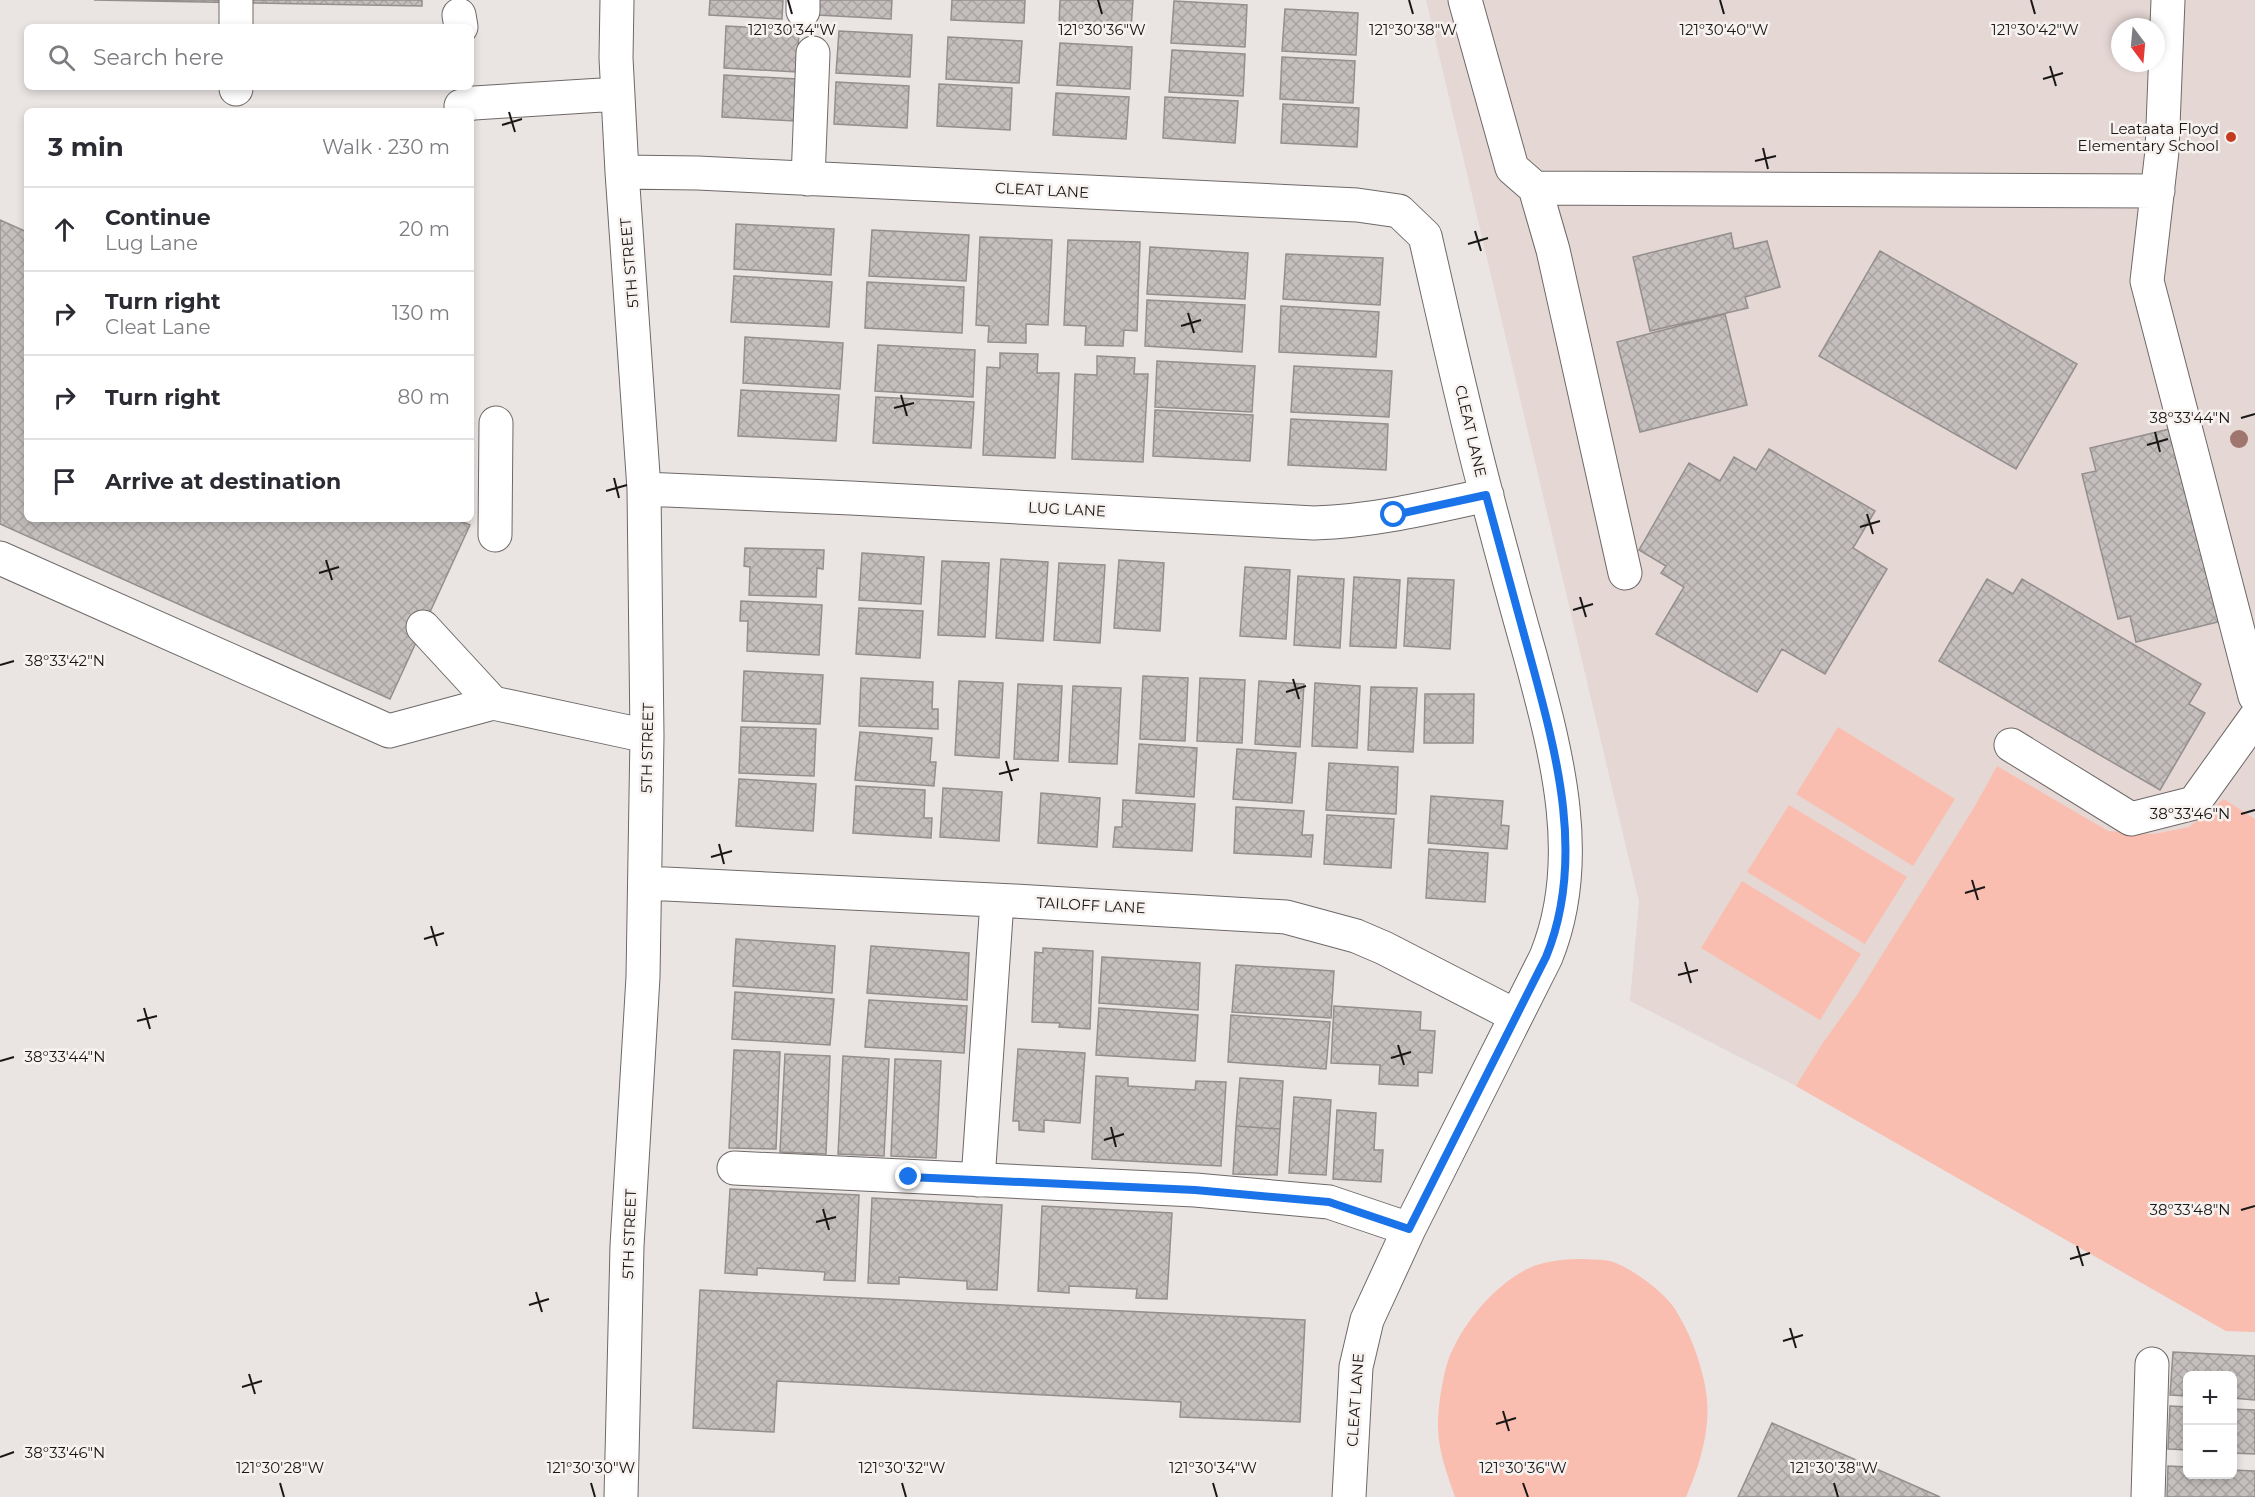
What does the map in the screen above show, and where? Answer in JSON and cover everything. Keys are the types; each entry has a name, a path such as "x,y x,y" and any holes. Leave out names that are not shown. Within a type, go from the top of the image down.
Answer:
{"street":[{"name":"5TH STREET","path":"617,0 622,172 645,489 647,736 643,977 627,1246 621,1497"},
{"path":"1465,0 1512,168 1535,188 1553,250 1625,573"},
{"path":"2168,0 2158,191 2147,281 2255,696"},
{"path":"808,179 813,53"},
{"path":"469,98 618,94"},
{"name":"CLEAT LANE","path":"622,172 1358,205 1399,211 1425,236 1486,495 1555,754 1564,819 1564,883 1556,929 1546,957 1376,1297 1360,1343 1356,1367 1349,1497"},
{"path":"1535,188 2158,191"},
{"path":"495,535 496,423"},
{"name":"LUG LANE","path":"645,489 1314,523 1384,517 1486,495"},
{"path":"0,558 389,731 493,703 647,736"},
{"path":"423,627 493,703"},
{"path":"2011,745 2131,819 2194,803 2255,718"},
{"name":"TAILOFF LANE","path":"645,883 1286,917 1323,925 1384,948 1516,1016"},
{"path":"978,1180 997,901"},
{"path":"734,1168 1195,1190 1329,1202 1409,1229"},
{"path":"2148,1497 2152,1364"}],"shaded area":[{"path":"1426,0 2255,0 2255,1332 2226,1331 1796,1086 1630,1001 1639,902"},
{"path":"1838,727 1955,799 1913,866 1796,794"},
{"path":"1997,766 2108,831 2154,834 2189,827 2224,799 2255,819 2255,1332 2226,1331 1796,1086 1857,995 1975,806"},
{"path":"1789,805 1907,877 1865,944 1747,872"},
{"path":"1742,881 1861,954 1820,1020 1701,948"},
{"path":"1586,1259 1613,1262 1645,1280 1672,1305 1690,1338 1703,1375 1707,1399 1707,1424 1702,1450 1686,1497 1455,1497 1441,1453 1438,1426 1443,1379 1448,1360 1457,1341 1482,1305 1515,1276 1548,1262"}],"building":[{"path":"94,0 422,0 422,6"},
{"path":"710,0 783,0 782,19 709,15"},
{"path":"818,0 892,0 891,19 817,15"},
{"path":"952,0 1025,0 1024,23 951,20"},
{"path":"1060,0 1133,0 1131,29 1059,25"},
{"path":"1174,1 1247,5 1245,47 1171,43"},
{"path":"1285,9 1358,13 1356,55 1282,51"},
{"path":"726,26 799,30 797,72 724,68"},
{"path":"839,31 912,35 910,77 836,73"},
{"path":"948,37 1022,41 1019,83 946,79"},
{"path":"1060,43 1132,47 1130,89 1057,85"},
{"path":"1172,50 1245,54 1243,96 1169,92"},
{"path":"1282,57 1355,61 1353,103 1280,99"},
{"path":"724,75 797,79 795,121 722,117"},
{"path":"836,82 909,86 907,128 834,124"},
{"path":"939,84 1012,88 1010,130 937,126"},
{"path":"1056,93 1129,97 1126,139 1053,135"},
{"path":"1165,97 1238,101 1235,143 1163,138"},
{"path":"1283,104 1359,108 1357,147 1281,143"},
{"path":"0,220 24,231 24,522 463,522 470,525 390,699 0,524"},
{"path":"736,224 834,229 831,275 734,269"},
{"path":"872,230 969,235 966,281 869,276"},
{"path":"1731,233 1734,249 1767,241 1780,287 1745,297 1748,308 1650,331 1633,257"},
{"path":"980,237 1052,240 1048,325 1026,324 1026,343 988,342 989,326 976,325"},
{"path":"1068,240 1140,242 1137,331 1124,330 1123,346 1085,345 1086,326 1064,325"},
{"path":"1150,247 1248,253 1245,299 1147,294"},
{"path":"1880,251 2077,364 2016,469 1819,356"},
{"path":"1286,254 1383,258 1380,305 1283,299"},
{"path":"734,276 832,282 829,327 731,322"},
{"path":"867,282 964,287 962,333 865,328"},
{"path":"1147,300 1245,305 1242,352 1145,346"},
{"path":"1281,306 1379,312 1376,357 1279,352"},
{"path":"1725,314 1747,405 1640,432 1617,342"},
{"path":"745,337 843,343 840,389 743,383"},
{"path":"878,345 975,350 973,397 875,391"},
{"path":"1000,353 1038,354 1037,373 1059,373 1055,458 983,455 987,367 1000,368"},
{"path":"1097,356 1135,358 1134,374 1148,374 1143,462 1072,459 1075,374 1097,375"},
{"path":"1157,361 1255,366 1252,412 1155,407"},
{"path":"1294,366 1392,371 1389,417 1291,412"},
{"path":"741,390 839,395 836,441 738,436"},
{"path":"876,397 974,402 971,448 873,443"},
{"path":"1155,410 1253,415 1250,461 1153,456"},
{"path":"1291,419 1388,424 1386,470 1288,465"},
{"path":"2178,427 2226,620 2136,642 2130,616 2118,619 2082,474 2096,471 2090,448"},
{"path":"1769,449 1875,511 1853,548 1887,569 1825,674 1782,649 1757,692 1656,634 1684,587 1661,573 1666,566 1639,550 1689,463 1720,481 1734,457 1756,470"},
{"path":"745,548 824,550 823,569 817,568 816,597 749,595 750,567 744,566"},
{"path":"862,553 924,557 921,604 859,600"},
{"path":"1001,559 1048,562 1043,641 996,638"},
{"path":"1119,560 1164,563 1160,631 1114,628"},
{"path":"942,561 989,563 985,637 938,635"},
{"path":"1059,563 1105,565 1100,643 1054,640"},
{"path":"1245,567 1290,570 1286,639 1240,636"},
{"path":"1298,576 1344,579 1340,648 1294,645"},
{"path":"1354,577 1400,580 1396,648 1350,646"},
{"path":"1408,578 1454,580 1450,649 1404,646"},
{"path":"1987,579 2013,594 2022,579 2201,684 2189,704 2205,713 2160,790 1939,661"},
{"path":"741,601 822,605 819,655 747,651 748,621 740,621"},
{"path":"859,608 923,611 920,658 856,654"},
{"path":"744,671 823,675 820,724 742,721"},
{"path":"1143,676 1188,678 1185,741 1140,739"},
{"path":"861,678 933,682 932,709 938,709 938,729 859,726"},
{"path":"1200,678 1245,680 1242,743 1197,741"},
{"path":"959,681 1003,683 999,758 955,755"},
{"path":"1259,681 1304,684 1300,747 1255,744"},
{"path":"1315,683 1360,686 1357,748 1312,746"},
{"path":"1018,684 1062,686 1058,761 1014,759"},
{"path":"1073,686 1121,688 1117,764 1069,762"},
{"path":"1371,687 1417,688 1413,752 1368,750"},
{"path":"1425,694 1474,694 1473,743 1424,743"},
{"path":"741,727 816,729 814,776 739,773"},
{"path":"860,732 932,738 930,762 936,762 934,786 855,780"},
{"path":"1139,744 1197,748 1194,797 1136,793"},
{"path":"1237,749 1296,753 1292,803 1233,799"},
{"path":"1329,763 1398,767 1396,814 1326,810"},
{"path":"739,779 816,784 813,831 736,826"},
{"path":"856,786 925,790 924,818 932,818 931,838 853,833"},
{"path":"943,788 1002,792 999,841 940,837"},
{"path":"1041,793 1100,798 1097,847 1038,843"},
{"path":"1431,796 1503,801 1501,825 1509,826 1507,849 1428,843"},
{"path":"1123,800 1195,804 1192,851 1113,847 1115,827 1122,827"},
{"path":"1236,807 1304,811 1302,835 1313,835 1311,857 1234,853"},
{"path":"1327,815 1394,819 1391,868 1324,864"},
{"path":"1429,849 1488,853 1485,902 1426,898"},
{"path":"736,939 835,946 832,993 733,986"},
{"path":"871,946 969,953 967,1000 867,993"},
{"path":"1043,948 1093,951 1090,1029 1059,1027 1060,1023 1032,1022 1035,952 1043,953"},
{"path":"1102,957 1200,963 1198,1010 1099,1003"},
{"path":"1236,965 1334,971 1331,1018 1232,1012"},
{"path":"735,992 834,999 830,1045 732,1039"},
{"path":"869,1000 967,1006 964,1053 865,1047"},
{"path":"1334,1006 1421,1012 1420,1030 1435,1031 1432,1073 1418,1072 1418,1086 1379,1084 1380,1065 1331,1063"},
{"path":"1099,1008 1198,1015 1195,1061 1096,1055"},
{"path":"1231,1015 1330,1022 1326,1069 1228,1062"},
{"path":"1018,1049 1085,1053 1080,1123 1044,1120 1044,1132 1019,1130 1019,1121 1013,1121"},
{"path":"734,1050 780,1052 776,1149 729,1148"},
{"path":"785,1054 830,1056 826,1154 780,1152"},
{"path":"843,1056 889,1059 884,1156 838,1154"},
{"path":"895,1059 941,1061 936,1158 891,1156"},
{"path":"1096,1076 1128,1078 1128,1086 1195,1090 1196,1081 1226,1082 1221,1166 1092,1159"},
{"path":"1240,1078 1283,1081 1280,1129 1236,1126"},
{"path":"1294,1097 1331,1100 1326,1175 1289,1173"},
{"path":"1337,1110 1376,1113 1374,1150 1383,1150 1381,1182 1333,1179"},
{"path":"1236,1126 1280,1129 1277,1175 1233,1174"},
{"path":"730,1189 859,1195 855,1281 824,1280 825,1272 757,1268 757,1275 725,1273"},
{"path":"872,1198 1002,1205 997,1290 967,1289 967,1281 899,1277 899,1284 868,1283"},
{"path":"1042,1206 1172,1213 1167,1299 1136,1298 1137,1289 1069,1286 1069,1293 1038,1291"},
{"path":"700,1290 1305,1320 1300,1422 1180,1417 1181,1402 777,1381 774,1432 693,1428"},
{"path":"2173,1352 2255,1356 2255,1400 2237,1398 2237,1371 2183,1371 2183,1396 2170,1395"},
{"path":"2170,1406 2183,1407 2183,1450 2168,1449"},
{"path":"2237,1409 2255,1410 2255,1454 2237,1453"},
{"path":"1772,1423 1940,1497 1738,1497"},
{"path":"2168,1466 2183,1467 2183,1479 2237,1479 2237,1470 2255,1471 2255,1497 2167,1497"}],"place":[{"name":"Leataata Floyd Elementary School","path":"2231,137"}],"route":[{"path":"909,1177 1195,1190 1329,1202 1409,1229 1554,938 1562,902 1565,852 1561,785 1555,754 1486,495 1394,515"}]}
